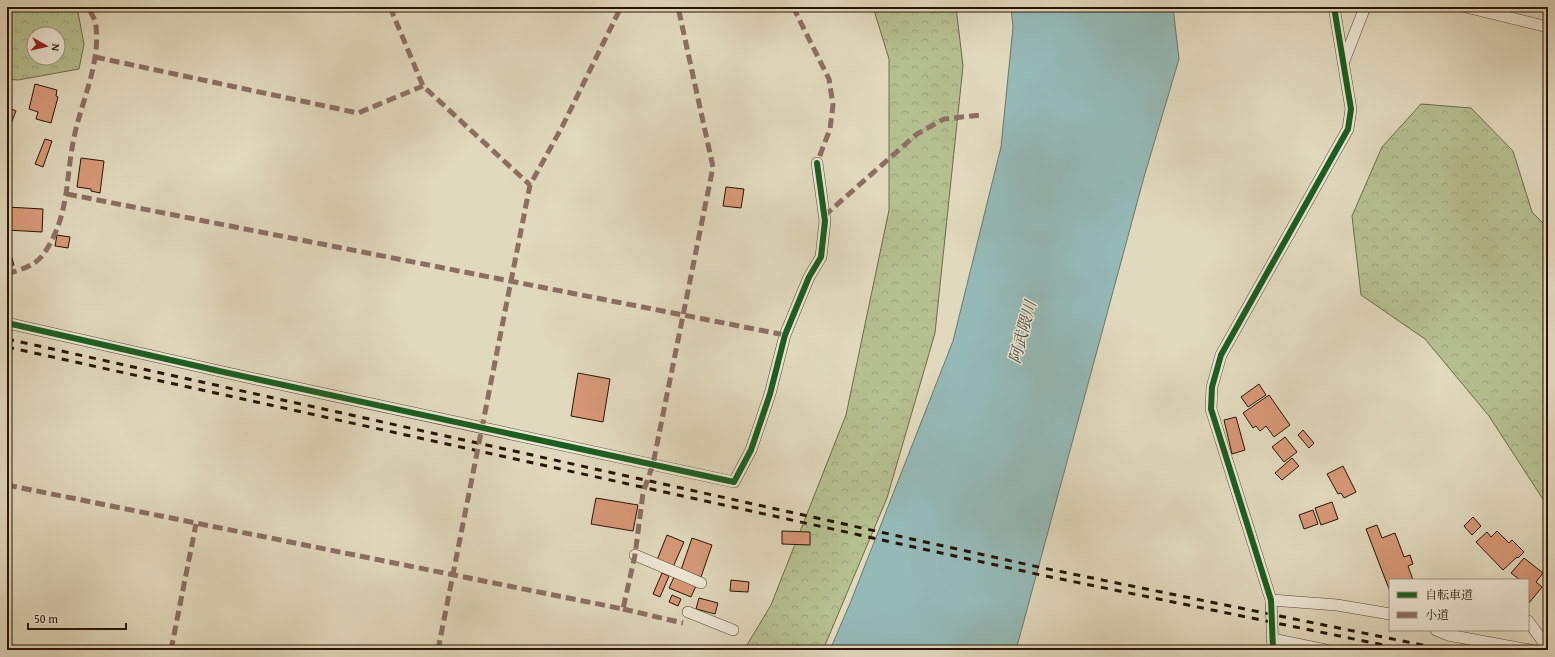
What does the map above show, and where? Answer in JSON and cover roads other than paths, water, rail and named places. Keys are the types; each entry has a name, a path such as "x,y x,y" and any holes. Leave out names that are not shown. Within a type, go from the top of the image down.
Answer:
{"street":[{"path":"1326,650 1273,645 1271,600 1211,409 1212,387 1221,355 1348,129 1351,109 1334,7"},
{"path":"1344,62 1365,7"},
{"path":"1466,7 1548,27"},
{"path":"7,323 228,373 734,482 751,450 770,394 785,335 809,277 821,257 825,221 817,163"},
{"path":"635,555 701,583"},
{"path":"1271,600 1337,605 1389,614"},
{"path":"688,612 733,630"},
{"path":"1529,622 1542,640 1547,650"},
{"path":"1438,631 1448,635 1530,650"}],"water":[{"name":"阿武隈川","path":"1011,7 1173,7 1179,59 1144,177 1016,650 830,650 851,601 953,341 1001,147 1013,27"}],"railway":[{"path":"7,339 1043,568 1447,650"},
{"path":"7,347 1041,575 1408,650"}]}
